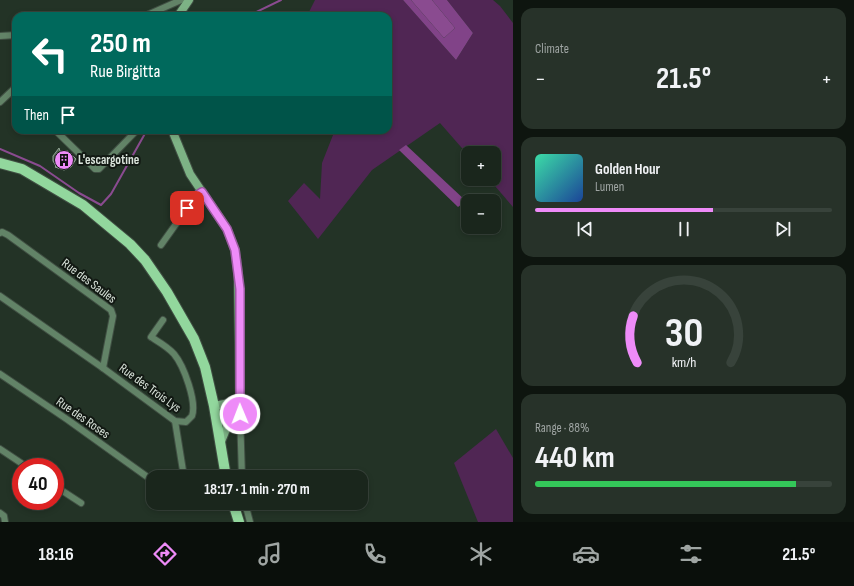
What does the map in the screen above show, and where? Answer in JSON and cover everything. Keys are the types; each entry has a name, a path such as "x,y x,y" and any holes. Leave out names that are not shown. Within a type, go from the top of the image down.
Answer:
{"main road":[{"path":"0,163 22,169 83,205 130,244 145,260 167,292 194,339 205,367 214,406 225,470"},
{"path":"235,510 239,522"}],"street":[{"path":"154,12 170,4 184,2"},
{"path":"180,12 184,2"},
{"path":"0,36 12,35"},
{"path":"0,102 3,96 12,91"},
{"path":"59,134 95,169 99,169 133,134"},
{"path":"174,134 184,162 227,229 235,250 240,289 240,414 242,470"},
{"path":"161,245 196,196 202,192"},
{"name":"Rue des Saules","path":"3,234 111,310 113,316 103,368"},
{"name":"Rue des Trois Lys","path":"0,296 103,368 175,421 182,422 189,420 194,412 194,406 180,362 170,350 152,337 163,320"},
{"name":"Rue des Roses","path":"0,374 68,420 146,476"},
{"path":"214,406 240,401"},
{"path":"220,444 227,427 240,414"},
{"path":"175,421 183,470"},
{"path":"0,449 14,458"},
{"path":"64,492 81,503"},
{"path":"247,510 250,522"},
{"path":"0,513 4,516 5,522"}],"shaded area":[{"path":"315,0 403,0 456,60 473,33 447,0 493,0 500,6 513,23 513,207 495,186 501,186 501,146 461,147 440,123 372,170 318,239 288,201 304,183 320,199 322,163 333,134 392,134 392,12 309,12"},
{"path":"403,0 411,0 444,38 455,28 432,0 447,0 473,33 456,60"},
{"path":"411,0 432,0 455,28 444,38"},
{"path":"406,145 461,196 461,205 458,207 399,150"},
{"path":"496,429 513,458 513,522 478,522 454,463"}],"building":[{"name":"L'escargotine","path":"59,148 60,151 68,151 76,159 71,167 64,170 55,167 56,166 53,161 53,156"}],"waterway":[{"path":"256,12 281,0"},
{"path":"0,149 40,166 79,193 101,205 111,194 145,134"}],"place":[{"name":"L'escargotine","path":"64,160"}],"route":[{"path":"187,208 196,196 202,192 227,229 235,250 240,289 240,414"}]}
